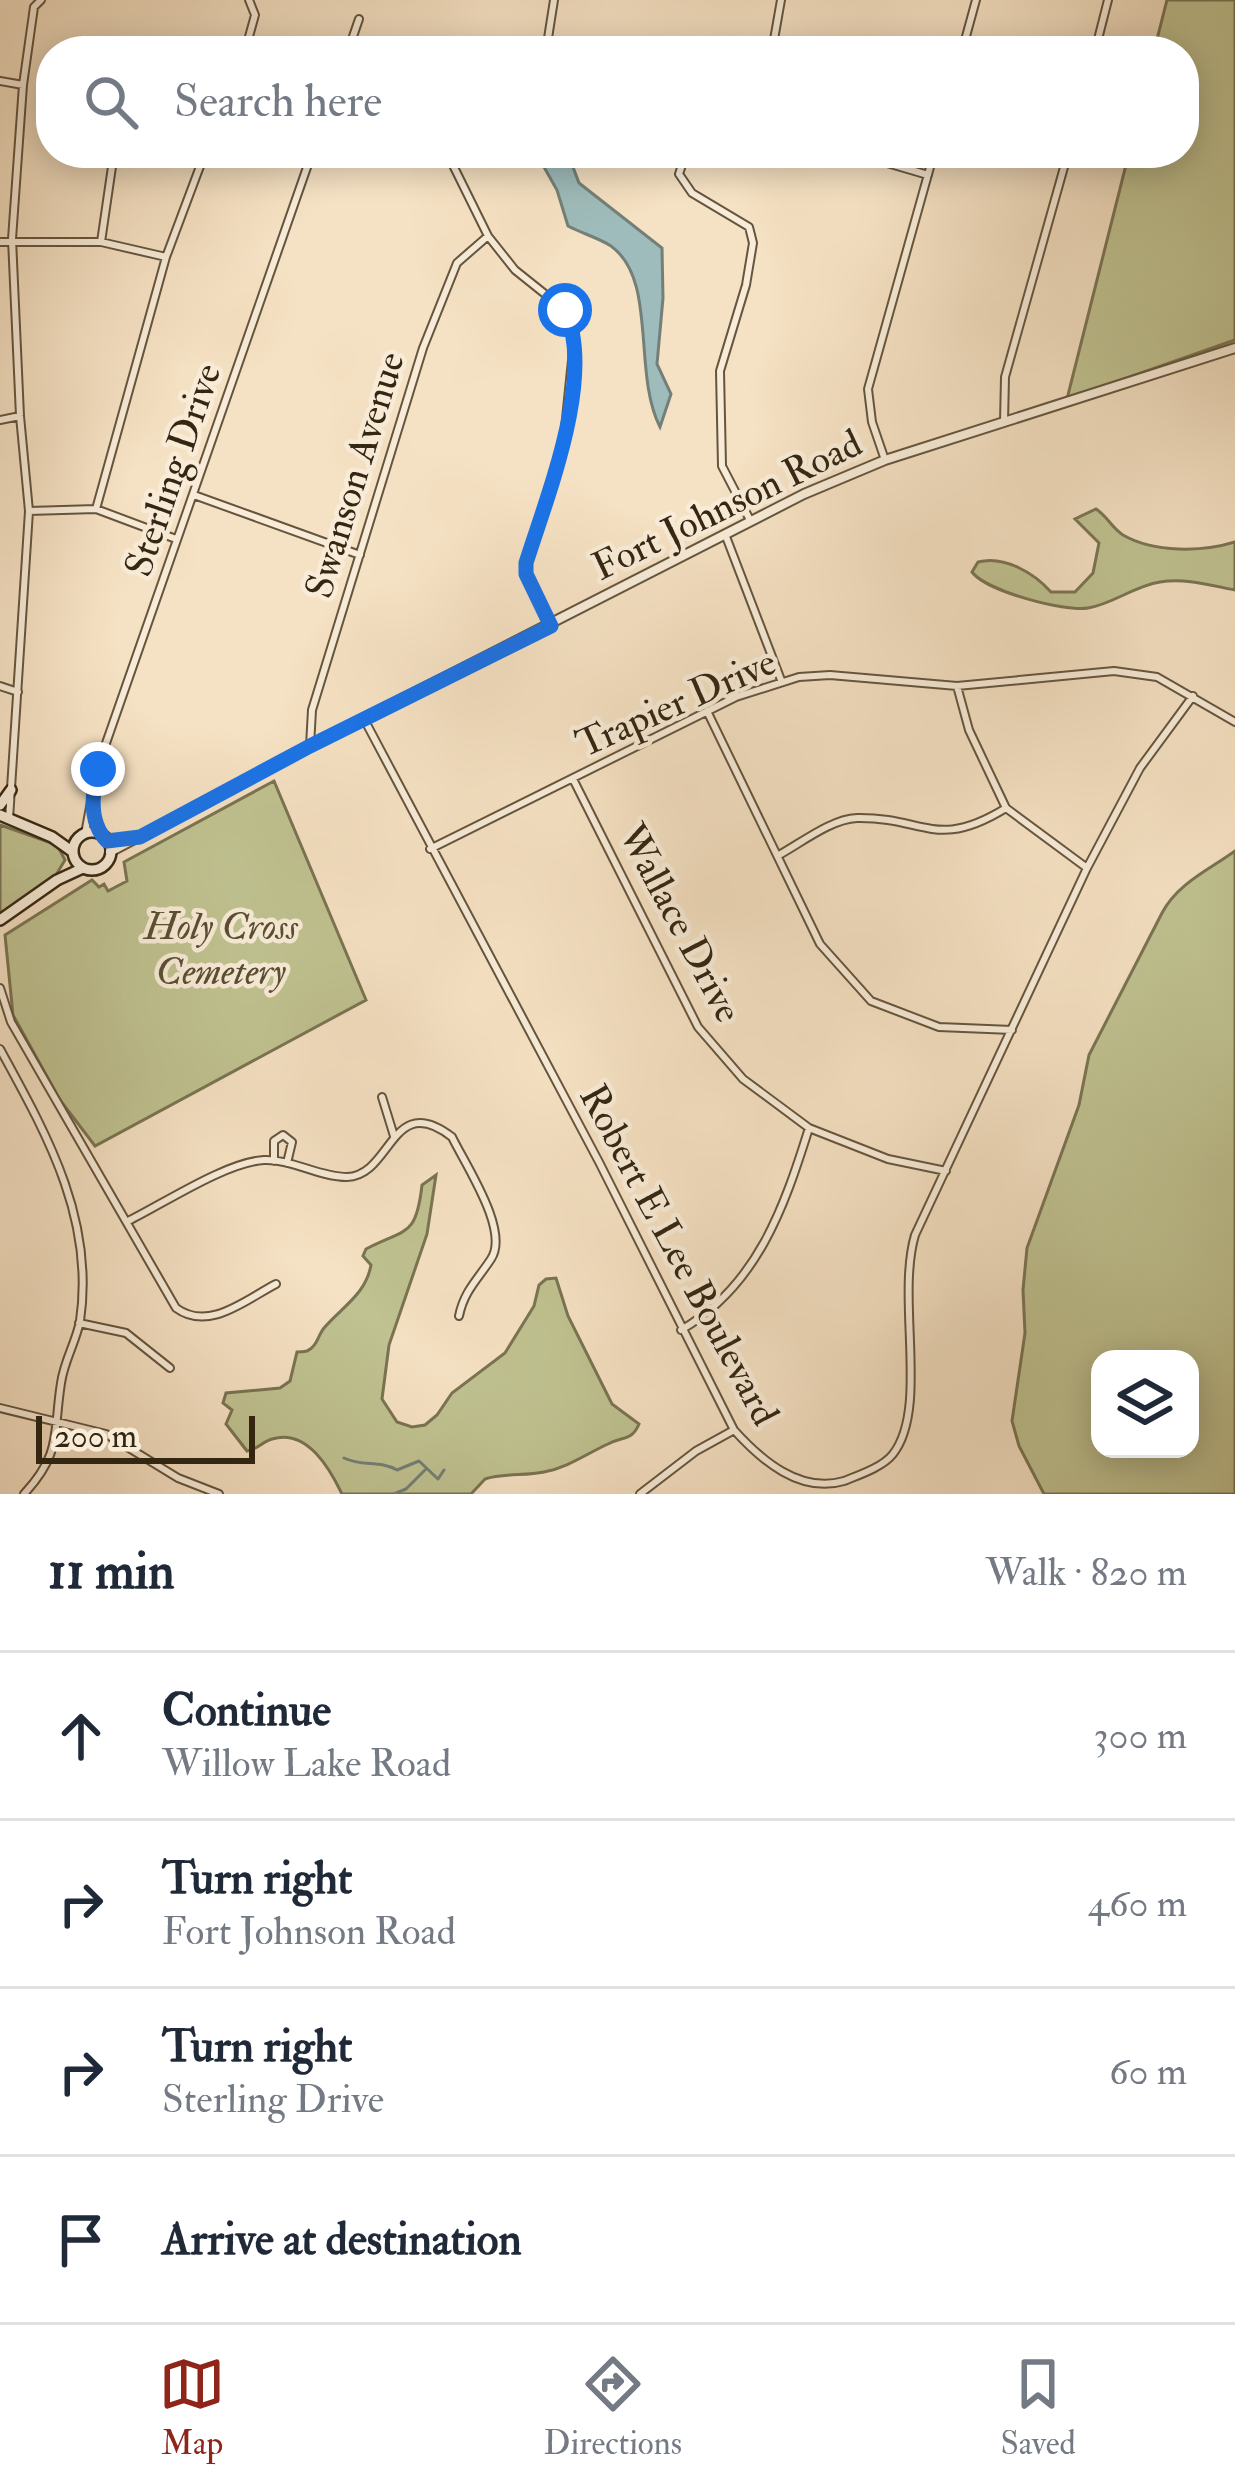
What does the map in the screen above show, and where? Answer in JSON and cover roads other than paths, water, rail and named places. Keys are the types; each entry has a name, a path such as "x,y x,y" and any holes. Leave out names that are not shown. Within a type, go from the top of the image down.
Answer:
{"main road":[{"path":"0,805 11,790"},
{"path":"4,817 52,838 83,868"},
{"path":"0,920 57,880 83,868 102,867 106,842 82,835 52,838"},
{"path":"57,880 82,835"}],"street":[{"path":"4,817 11,790 29,511 12,239 31,4 41,0"},
{"path":"249,0 255,16 249,36"},
{"path":"548,36 554,0"},
{"path":"775,36 781,0"},
{"path":"966,36 976,0"},
{"path":"1099,36 1108,0"},
{"path":"353,36 359,19"},
{"path":"0,81 23,85"},
{"path":"101,242 112,168"},
{"path":"96,509 166,257 199,168"},
{"name":"Sterling Drive","path":"82,835 93,807 98,769 307,168"},
{"path":"456,168 488,236 515,270 565,310 575,331 563,448 526,563 526,574 551,626"},
{"path":"681,168 679,174 692,193 748,226 753,243 738,317 719,371 722,466 751,521"},
{"path":"904,168 928,175"},
{"path":"885,460 872,422 868,389 930,168"},
{"path":"1005,423 1005,377 1064,168"},
{"name":"Swanson Avenue","path":"310,746 310,717 423,348 458,263 488,236"},
{"path":"0,242 101,242 166,257"},
{"name":"Fort Johnson Road","path":"106,842 140,837 725,534 885,460 1235,348"},
{"path":"0,420 20,416"},
{"path":"194,495 360,555"},
{"path":"29,511 96,509 177,539"},
{"path":"725,534 781,680"},
{"name":"Trapier Drive","path":"430,850 707,711 781,680 830,675 957,686 1114,671 1157,677 1235,722"},
{"path":"0,686 19,692"},
{"path":"957,686 969,730 1006,808 1087,868"},
{"name":"Robert E Lee Boulevard","path":"364,719 599,1162 734,1430 758,1457 802,1483 832,1485 891,1457 906,1428 911,1394 907,1264 915,1235 1087,868 1140,768 1192,696"},
{"path":"707,711 820,944 872,1001 939,1027 1012,1030"},
{"name":"Wallace Drive","path":"573,778 698,1028 742,1079 809,1128 888,1159 946,1171"},
{"name":"Sterling Drive","path":"93,807 106,842"},
{"path":"778,855 855,818 955,832 1006,808"},
{"path":"0,988 11,1022 172,1302 188,1316 211,1318 276,1284"},
{"path":"0,1049 42,1125 74,1205 82,1273 80,1323 61,1382 53,1455 24,1494"},
{"path":"382,1097 394,1136"},
{"path":"128,1222 260,1160 347,1177 367,1172 394,1136 409,1126 421,1123 440,1128 452,1137 498,1235 495,1255 466,1290 459,1316"},
{"path":"681,1330 750,1271 789,1192 809,1128"},
{"path":"274,1161 274,1141 283,1136 292,1142 287,1163"},
{"path":"80,1323 126,1333 170,1368"},
{"path":"0,1408 106,1434 178,1478 219,1494"},
{"path":"640,1494 696,1451 734,1430"}],"water":[{"path":"545,168 573,168 579,183 662,248 657,364 671,394 660,427 647,380 635,281 611,246 568,226"}],"waterway":[{"path":"344,1458 397,1470 419,1461 438,1479 444,1470"},
{"path":"394,1494 425,1470"}],"park label":[{"name":"Holy Cross Cemetery","path":"221,948"}]}
